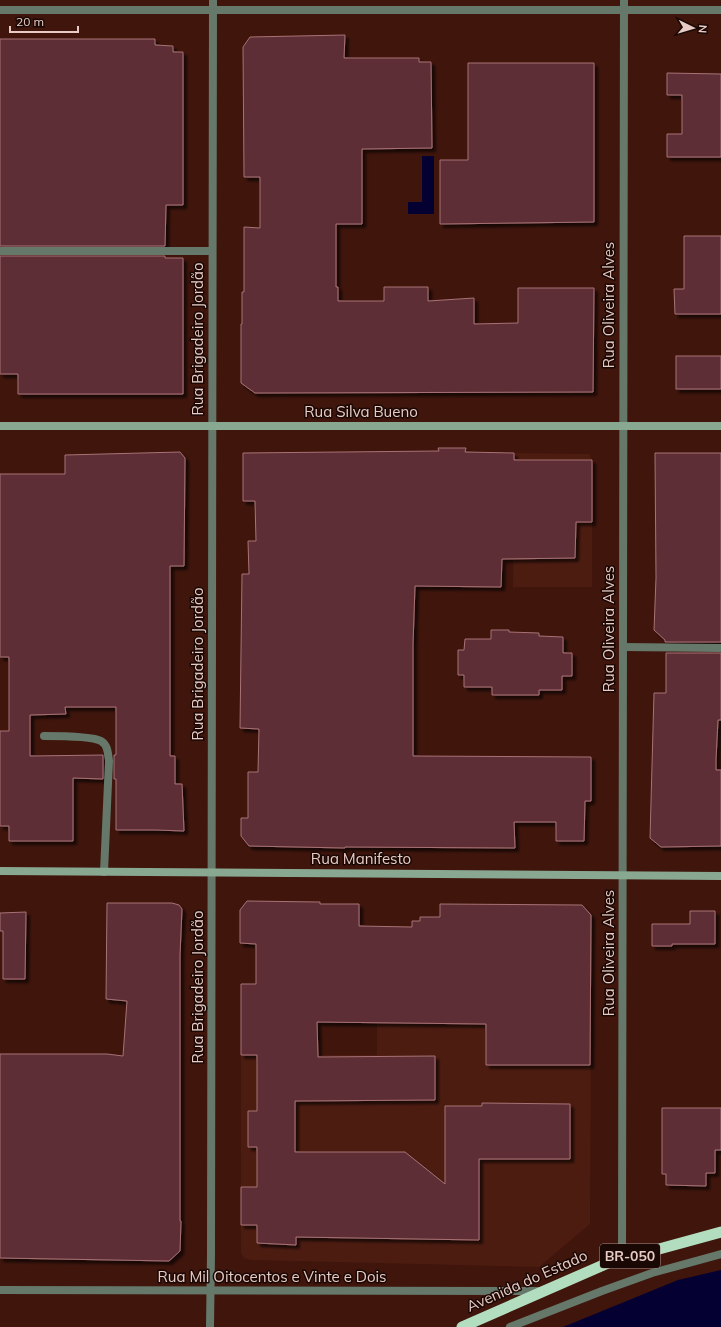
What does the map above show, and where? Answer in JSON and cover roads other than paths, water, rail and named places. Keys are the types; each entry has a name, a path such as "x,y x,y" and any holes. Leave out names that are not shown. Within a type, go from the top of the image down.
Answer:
{"highway":[{"name":"Avenida do Estado","path":"462,1327 608,1262 721,1232"}],"main road":[{"name":"Rua Silva Bueno","path":"0,426 721,426"},
{"name":"Rua Manifesto","path":"0,871 721,876"}],"street":[{"name":"Rua Brigadeiro Jordão","path":"210,1327 213,0"},
{"name":"Rua Oliveira Alves","path":"622,1258 624,0"},
{"path":"0,10 721,10"},
{"path":"0,250 212,251"},
{"path":"623,647 721,648"},
{"path":"44,736 93,739 102,741 107,748 109,760 104,872"},
{"path":"510,1327 652,1273 721,1254"},
{"name":"Rua Mil Oitocentos e Vinte e Dois","path":"0,1290 544,1291"}]}
